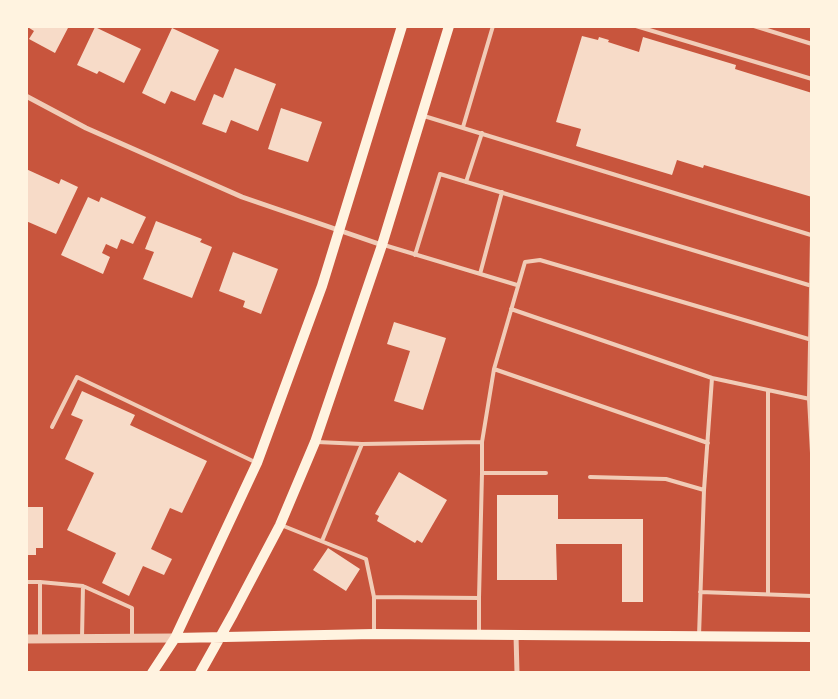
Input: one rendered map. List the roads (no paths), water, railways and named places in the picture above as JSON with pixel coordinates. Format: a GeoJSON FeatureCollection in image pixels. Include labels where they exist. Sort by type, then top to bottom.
{"type":"FeatureCollection","features":[{"type":"Feature","properties":{"kind":"main road"},"geometry":{"type":"LineString","coordinates":[[152,673],[175,638],[257,463],[322,286],[402,26]]}},
{"type":"Feature","properties":{"kind":"main road"},"geometry":{"type":"LineString","coordinates":[[200,673],[280,525],[315,442],[382,245],[449,26]]}},
{"type":"Feature","properties":{"kind":"main road"},"geometry":{"type":"LineString","coordinates":[[175,638],[374,634],[812,637]]}},
{"type":"Feature","properties":{"kind":"street"},"geometry":{"type":"LineString","coordinates":[[26,96],[86,128],[242,197],[382,245]]}},
{"type":"Feature","properties":{"kind":"street"},"geometry":{"type":"LineString","coordinates":[[516,635],[517,673]]}},
{"type":"Feature","properties":{"kind":"street"},"geometry":{"type":"LineString","coordinates":[[26,639],[175,638]]}},
{"type":"Feature","properties":{"kind":"lane"},"geometry":{"type":"LineString","coordinates":[[463,127],[493,26]]}},
{"type":"Feature","properties":{"kind":"lane"},"geometry":{"type":"LineString","coordinates":[[636,26],[812,79]]}},
{"type":"Feature","properties":{"kind":"lane"},"geometry":{"type":"LineString","coordinates":[[754,26],[812,44]]}},
{"type":"Feature","properties":{"kind":"lane"},"geometry":{"type":"LineString","coordinates":[[422,116],[811,235],[810,399],[812,453]]}},
{"type":"Feature","properties":{"kind":"lane"},"geometry":{"type":"LineString","coordinates":[[466,182],[482,133]]}},
{"type":"Feature","properties":{"kind":"lane"},"geometry":{"type":"LineString","coordinates":[[415,255],[440,174],[811,286]]}},
{"type":"Feature","properties":{"kind":"lane"},"geometry":{"type":"LineString","coordinates":[[480,274],[502,192]]}},
{"type":"Feature","properties":{"kind":"lane"},"geometry":{"type":"LineString","coordinates":[[382,245],[517,285]]}},
{"type":"Feature","properties":{"kind":"lane"},"geometry":{"type":"LineString","coordinates":[[479,634],[482,442],[494,369],[525,262],[540,260],[811,340]]}},
{"type":"Feature","properties":{"kind":"lane"},"geometry":{"type":"LineString","coordinates":[[510,309],[712,378],[810,399]]}},
{"type":"Feature","properties":{"kind":"lane"},"geometry":{"type":"LineString","coordinates":[[494,369],[708,442]]}},
{"type":"Feature","properties":{"kind":"lane"},"geometry":{"type":"LineString","coordinates":[[52,427],[77,377],[257,463]]}},
{"type":"Feature","properties":{"kind":"lane"},"geometry":{"type":"LineString","coordinates":[[699,636],[704,490],[712,378]]}},
{"type":"Feature","properties":{"kind":"lane"},"geometry":{"type":"LineString","coordinates":[[768,390],[768,594]]}},
{"type":"Feature","properties":{"kind":"lane"},"geometry":{"type":"LineString","coordinates":[[315,442],[362,444],[482,442]]}},
{"type":"Feature","properties":{"kind":"lane"},"geometry":{"type":"LineString","coordinates":[[322,541],[362,444]]}},
{"type":"Feature","properties":{"kind":"lane"},"geometry":{"type":"LineString","coordinates":[[482,473],[546,473]]}},
{"type":"Feature","properties":{"kind":"lane"},"geometry":{"type":"LineString","coordinates":[[590,477],[666,479],[704,490]]}},
{"type":"Feature","properties":{"kind":"lane"},"geometry":{"type":"LineString","coordinates":[[280,525],[366,559],[374,597],[374,634]]}},
{"type":"Feature","properties":{"kind":"lane"},"geometry":{"type":"LineString","coordinates":[[26,582],[83,586],[132,608],[132,638]]}},
{"type":"Feature","properties":{"kind":"lane"},"geometry":{"type":"LineString","coordinates":[[40,582],[40,639]]}},
{"type":"Feature","properties":{"kind":"lane"},"geometry":{"type":"LineString","coordinates":[[82,638],[83,586]]}},
{"type":"Feature","properties":{"kind":"lane"},"geometry":{"type":"LineString","coordinates":[[700,592],[812,596]]}},
{"type":"Feature","properties":{"kind":"lane"},"geometry":{"type":"LineString","coordinates":[[374,597],[479,598]]}}]}
